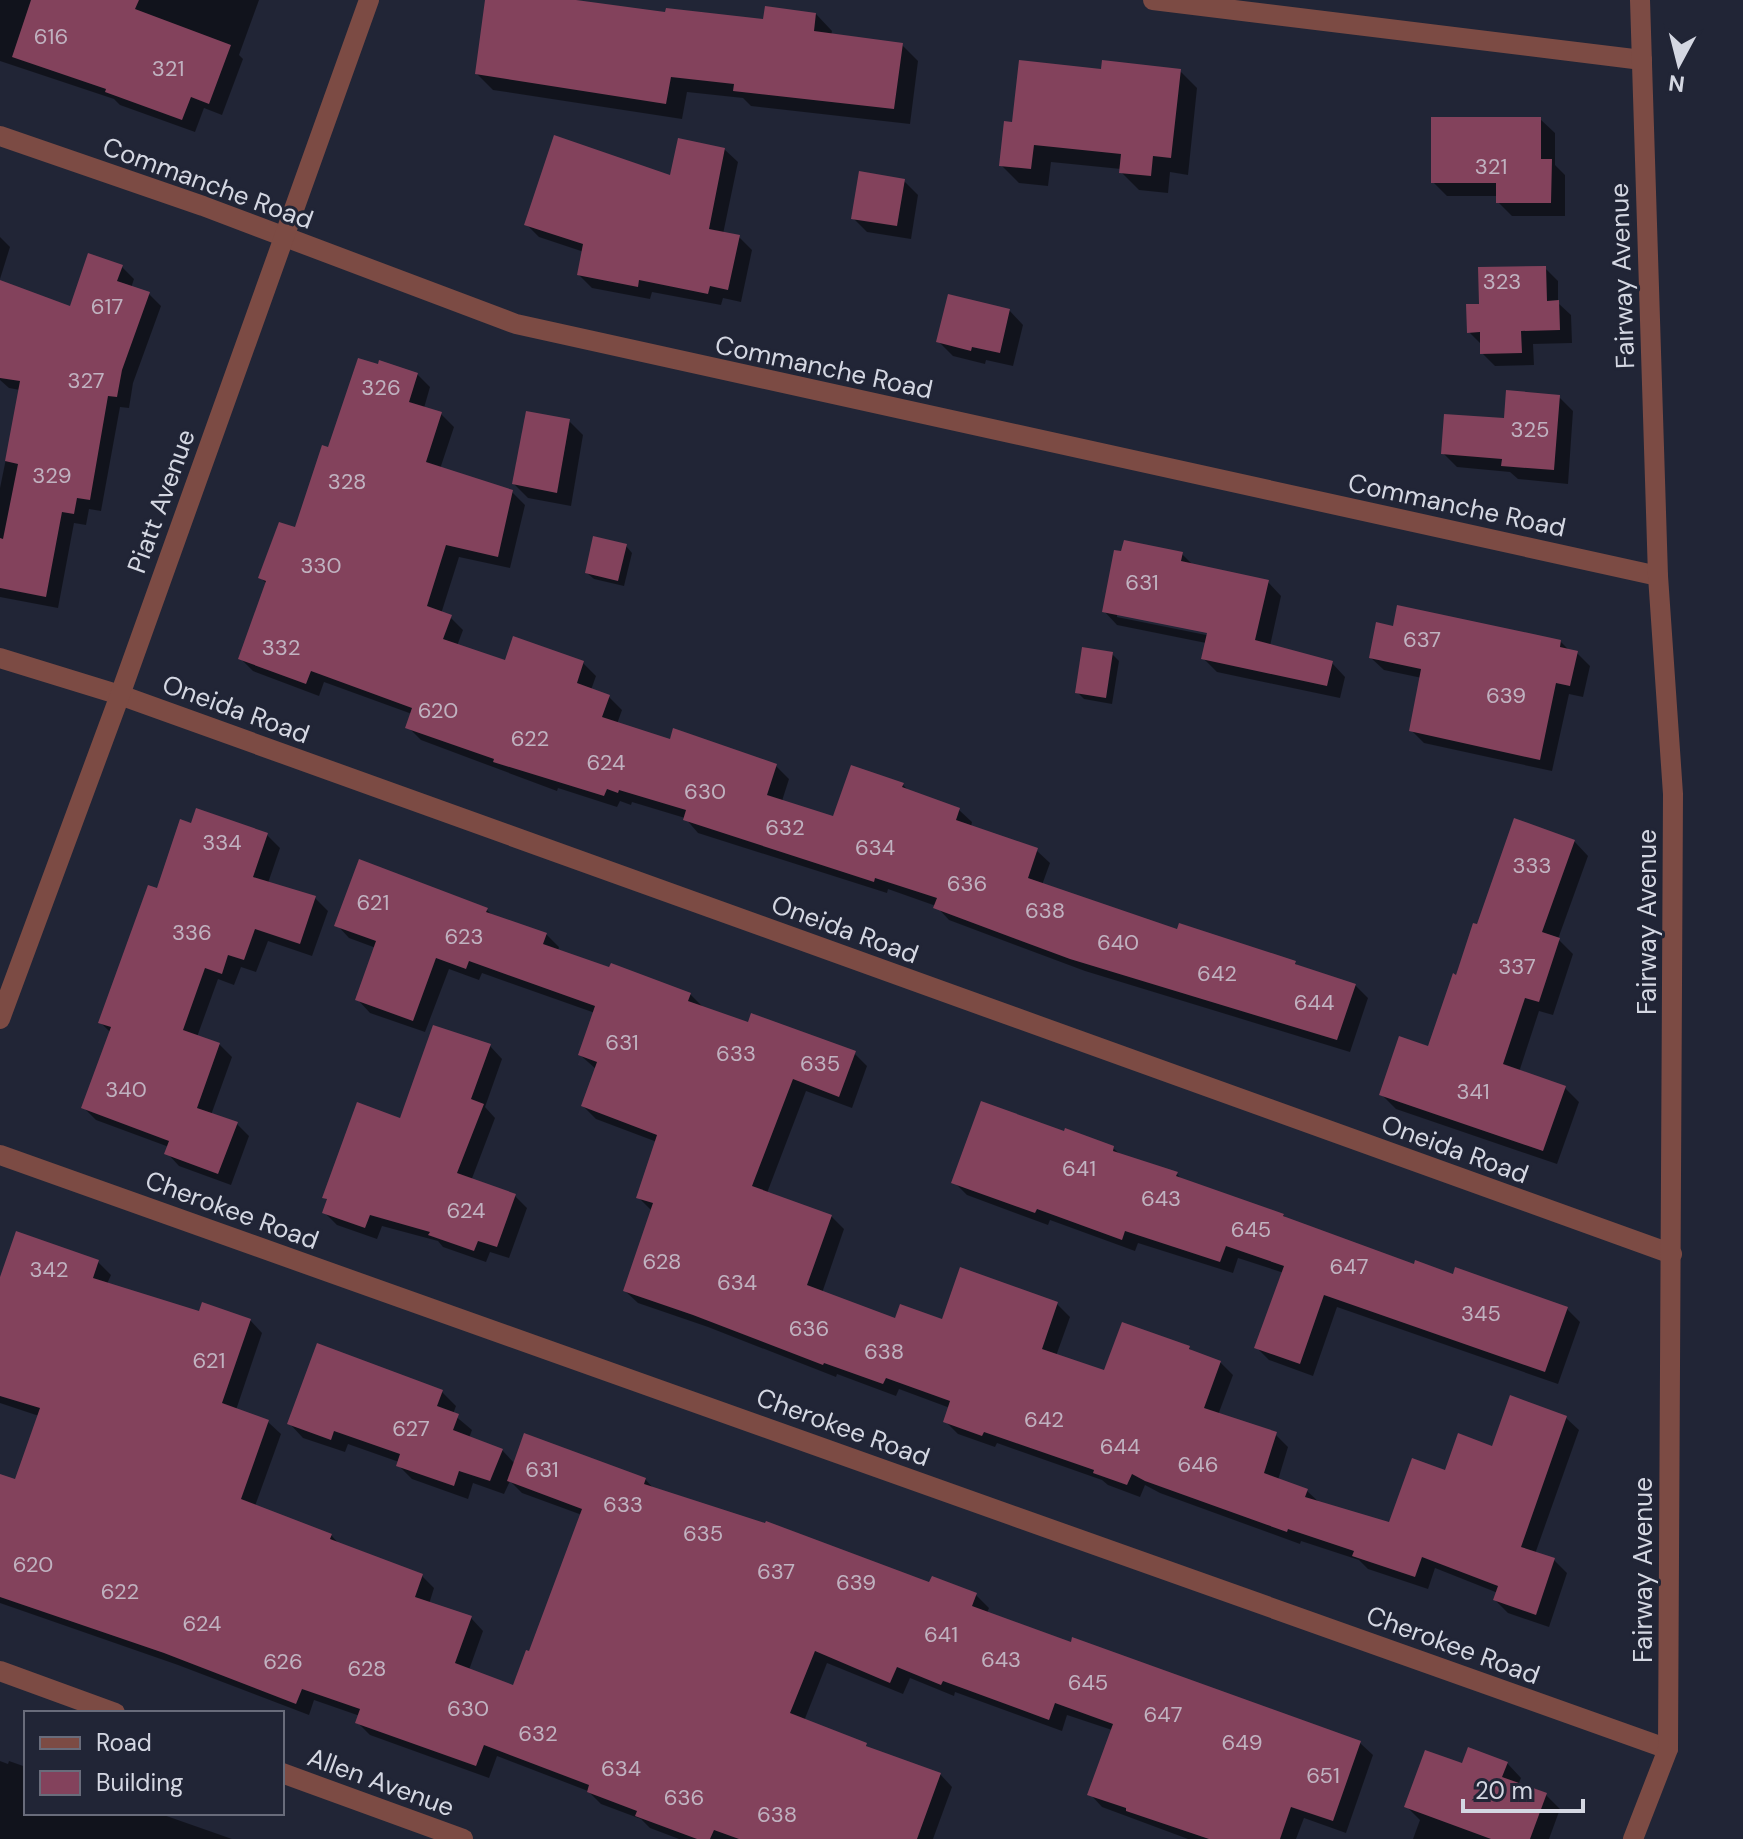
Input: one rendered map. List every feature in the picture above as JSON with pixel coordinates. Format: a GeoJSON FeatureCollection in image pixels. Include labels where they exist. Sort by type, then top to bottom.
{"type":"FeatureCollection","features":[{"type":"Feature","properties":{"kind":"street","name":"Piatt Avenue"},"geometry":{"type":"LineString","coordinates":[[0,1019],[120,695],[369,0]]}},
{"type":"Feature","properties":{"kind":"street"},"geometry":{"type":"LineString","coordinates":[[1153,0],[1642,60]]}},
{"type":"Feature","properties":{"kind":"street","name":"Fairway Avenue"},"geometry":{"type":"LineString","coordinates":[[1633,1839],[1668,1749],[1672,1254],[1673,794],[1658,576],[1640,0]]}},
{"type":"Feature","properties":{"kind":"street","name":"Commanche Road"},"geometry":{"type":"LineString","coordinates":[[0,136],[203,206],[516,324],[1658,576]]}},
{"type":"Feature","properties":{"kind":"street","name":"Oneida Road"},"geometry":{"type":"LineString","coordinates":[[0,658],[120,695],[1672,1254]]}},
{"type":"Feature","properties":{"kind":"street","name":"Cherokee Road"},"geometry":{"type":"LineString","coordinates":[[0,1155],[1668,1749]]}},
{"type":"Feature","properties":{"kind":"street"},"geometry":{"type":"LineString","coordinates":[[0,1671],[110,1711]]}},
{"type":"Feature","properties":{"kind":"street","name":"Allen Avenue"},"geometry":{"type":"LineString","coordinates":[[284,1774],[463,1839]]}},
{"type":"Feature","properties":{"kind":"building"},"geometry":{"type":"Polygon","coordinates":[[[31,0],[139,0],[135,9],[231,45],[209,104],[191,97],[182,120],[105,92],[106,89],[12,57],[31,0]]]}},
{"type":"Feature","properties":{"kind":"building"},"geometry":{"type":"Polygon","coordinates":[[[485,0],[576,0],[665,12],[666,8],[763,19],[765,6],[816,13],[814,31],[903,43],[894,109],[733,91],[734,84],[671,77],[666,104],[475,74],[485,0]]]}},
{"type":"Feature","properties":{"kind":"building"},"geometry":{"type":"Polygon","coordinates":[[[1019,60],[1101,69],[1102,60],[1181,69],[1171,158],[1153,156],[1151,176],[1119,173],[1121,154],[1034,145],[1031,169],[999,166],[1004,121],[1012,122],[1019,60]]]}},
{"type":"Feature","properties":{"kind":"building"},"geometry":{"type":"Polygon","coordinates":[[[1431,117],[1541,117],[1541,159],[1552,159],[1551,203],[1496,203],[1496,183],[1431,183],[1431,117]]]}},
{"type":"Feature","properties":{"kind":"building"},"geometry":{"type":"Polygon","coordinates":[[[554,135],[670,175],[678,138],[725,148],[709,229],[740,235],[728,290],[710,286],[708,294],[639,280],[638,287],[577,275],[583,244],[524,225],[554,135]]]}},
{"type":"Feature","properties":{"kind":"building"},"geometry":{"type":"Polygon","coordinates":[[[859,171],[905,179],[897,226],[851,219],[859,171]]]}},
{"type":"Feature","properties":{"kind":"building"},"geometry":{"type":"Polygon","coordinates":[[[88,253],[123,265],[117,281],[150,292],[122,370],[117,397],[108,396],[90,500],[77,498],[74,514],[62,512],[46,597],[0,588],[0,538],[3,539],[18,464],[5,461],[20,381],[0,378],[0,280],[70,306],[88,253]]]}},
{"type":"Feature","properties":{"kind":"building"},"geometry":{"type":"Polygon","coordinates":[[[1546,266],[1547,301],[1559,300],[1560,330],[1521,331],[1522,353],[1480,354],[1480,332],[1467,333],[1466,304],[1479,304],[1478,267],[1546,266]]]}},
{"type":"Feature","properties":{"kind":"building"},"geometry":{"type":"Polygon","coordinates":[[[948,294],[1010,309],[1000,353],[972,347],[971,351],[936,342],[948,294]]]}},
{"type":"Feature","properties":{"kind":"building"},"geometry":{"type":"Polygon","coordinates":[[[358,358],[378,364],[379,360],[418,373],[409,402],[442,412],[426,462],[513,490],[498,557],[446,545],[427,606],[452,615],[443,639],[505,660],[513,636],[584,661],[577,683],[610,695],[602,717],[670,739],[673,728],[777,764],[767,795],[833,816],[851,765],[904,783],[902,787],[960,808],[956,820],[1038,848],[1028,878],[1177,929],[1179,923],[1356,984],[1337,1040],[1070,959],[933,908],[937,898],[875,878],[874,882],[683,820],[686,810],[619,790],[618,793],[607,789],[604,796],[493,762],[494,759],[405,728],[412,708],[311,671],[306,684],[238,659],[266,581],[258,578],[279,522],[295,527],[322,445],[328,447],[358,358]]]}},
{"type":"Feature","properties":{"kind":"building"},"geometry":{"type":"Polygon","coordinates":[[[1506,390],[1560,395],[1554,470],[1501,466],[1502,459],[1441,454],[1444,414],[1504,418],[1506,390]]]}},
{"type":"Feature","properties":{"kind":"building"},"geometry":{"type":"Polygon","coordinates":[[[526,411],[570,419],[557,493],[512,484],[526,411]]]}},
{"type":"Feature","properties":{"kind":"building"},"geometry":{"type":"Polygon","coordinates":[[[593,536],[627,544],[618,581],[585,573],[593,536]]]}},
{"type":"Feature","properties":{"kind":"building"},"geometry":{"type":"Polygon","coordinates":[[[1124,540],[1183,552],[1181,561],[1269,580],[1255,640],[1333,661],[1327,686],[1201,659],[1207,633],[1102,612],[1114,550],[1121,551],[1124,540]]]}},
{"type":"Feature","properties":{"kind":"building"},"geometry":{"type":"Polygon","coordinates":[[[1397,605],[1561,640],[1560,647],[1578,651],[1570,686],[1556,683],[1540,760],[1409,731],[1421,669],[1369,658],[1376,622],[1393,626],[1397,605]]]}},
{"type":"Feature","properties":{"kind":"building"},"geometry":{"type":"Polygon","coordinates":[[[1082,647],[1113,652],[1106,698],[1075,693],[1082,647]]]}},
{"type":"Feature","properties":{"kind":"building"},"geometry":{"type":"Polygon","coordinates":[[[196,808],[268,833],[253,877],[316,896],[300,944],[255,929],[244,960],[228,955],[222,974],[205,968],[183,1030],[220,1043],[197,1108],[238,1122],[218,1174],[164,1154],[169,1141],[81,1108],[111,1027],[98,1023],[148,885],[157,888],[180,819],[191,823],[196,808]]]}},
{"type":"Feature","properties":{"kind":"building"},"geometry":{"type":"Polygon","coordinates":[[[1514,818],[1575,840],[1542,932],[1560,938],[1539,1002],[1525,998],[1503,1064],[1566,1086],[1543,1151],[1379,1095],[1399,1036],[1428,1046],[1473,923],[1477,924],[1514,818]]]}},
{"type":"Feature","properties":{"kind":"building"},"geometry":{"type":"Polygon","coordinates":[[[359,859],[488,908],[486,912],[547,933],[543,944],[609,967],[611,963],[691,993],[688,1001],[748,1022],[751,1013],[856,1051],[839,1097],[793,1079],[752,1186],[832,1215],[807,1285],[895,1318],[900,1304],[942,1319],[960,1267],[1058,1302],[1042,1349],[1104,1370],[1122,1322],[1190,1346],[1189,1349],[1221,1361],[1204,1408],[1277,1432],[1264,1473],[1308,1489],[1305,1497],[1389,1522],[1412,1458],[1445,1470],[1458,1433],[1492,1446],[1510,1395],[1567,1416],[1521,1547],[1555,1558],[1536,1615],[1493,1600],[1498,1586],[1422,1557],[1415,1577],[1352,1556],[1354,1551],[1288,1529],[1287,1532],[1132,1474],[1127,1485],[1093,1473],[1094,1470],[984,1432],[982,1436],[943,1422],[950,1401],[886,1378],[883,1384],[823,1365],[623,1291],[653,1203],[636,1198],[657,1135],[581,1106],[597,1062],[578,1055],[595,1006],[469,961],[466,969],[436,958],[413,1021],[355,1000],[376,941],[334,926],[359,859]]]}},
{"type":"Feature","properties":{"kind":"building"},"geometry":{"type":"Polygon","coordinates":[[[433,1025],[491,1044],[471,1099],[484,1104],[457,1173],[516,1194],[497,1247],[478,1241],[474,1251],[428,1235],[430,1232],[370,1215],[365,1228],[322,1213],[327,1199],[322,1198],[357,1102],[400,1118],[433,1025]]]}},
{"type":"Feature","properties":{"kind":"building"},"geometry":{"type":"Polygon","coordinates":[[[981,1101],[1114,1146],[1113,1151],[1178,1172],[1176,1176],[1414,1264],[1415,1260],[1453,1274],[1455,1267],[1568,1307],[1545,1372],[1324,1295],[1300,1364],[1254,1348],[1284,1266],[1226,1246],[1220,1262],[1125,1231],[1122,1240],[1037,1209],[1035,1213],[951,1183],[981,1101]]]}},
{"type":"Feature","properties":{"kind":"building"},"geometry":{"type":"Polygon","coordinates":[[[16,1231],[99,1260],[93,1278],[199,1311],[202,1302],[251,1319],[222,1403],[269,1420],[241,1499],[332,1534],[330,1539],[423,1574],[415,1597],[472,1616],[455,1663],[513,1685],[526,1650],[529,1651],[582,1509],[507,1481],[524,1433],[646,1478],[644,1484],[766,1521],[929,1582],[932,1576],[977,1593],[972,1606],[1071,1642],[1072,1637],[1361,1741],[1333,1821],[1291,1807],[1280,1839],[1209,1839],[1087,1795],[1113,1724],[1055,1703],[1049,1720],[943,1681],[941,1685],[897,1667],[890,1683],[815,1651],[790,1713],[867,1743],[866,1746],[941,1773],[917,1839],[739,1839],[714,1830],[710,1839],[697,1839],[635,1816],[637,1811],[587,1792],[589,1785],[484,1745],[476,1766],[355,1723],[360,1709],[302,1689],[296,1704],[164,1653],[0,1597],[0,1474],[15,1479],[40,1408],[0,1396],[0,1277],[16,1231]]]}},
{"type":"Feature","properties":{"kind":"building"},"geometry":{"type":"Polygon","coordinates":[[[317,1343],[443,1390],[437,1406],[459,1414],[453,1430],[503,1449],[490,1481],[459,1471],[454,1486],[396,1466],[400,1454],[334,1431],[331,1440],[287,1424],[317,1343]]]}},
{"type":"Feature","properties":{"kind":"building"},"geometry":{"type":"Polygon","coordinates":[[[1468,1747],[1508,1762],[1502,1777],[1547,1793],[1530,1839],[1491,1839],[1404,1807],[1425,1750],[1462,1763],[1468,1747]]]}}]}
